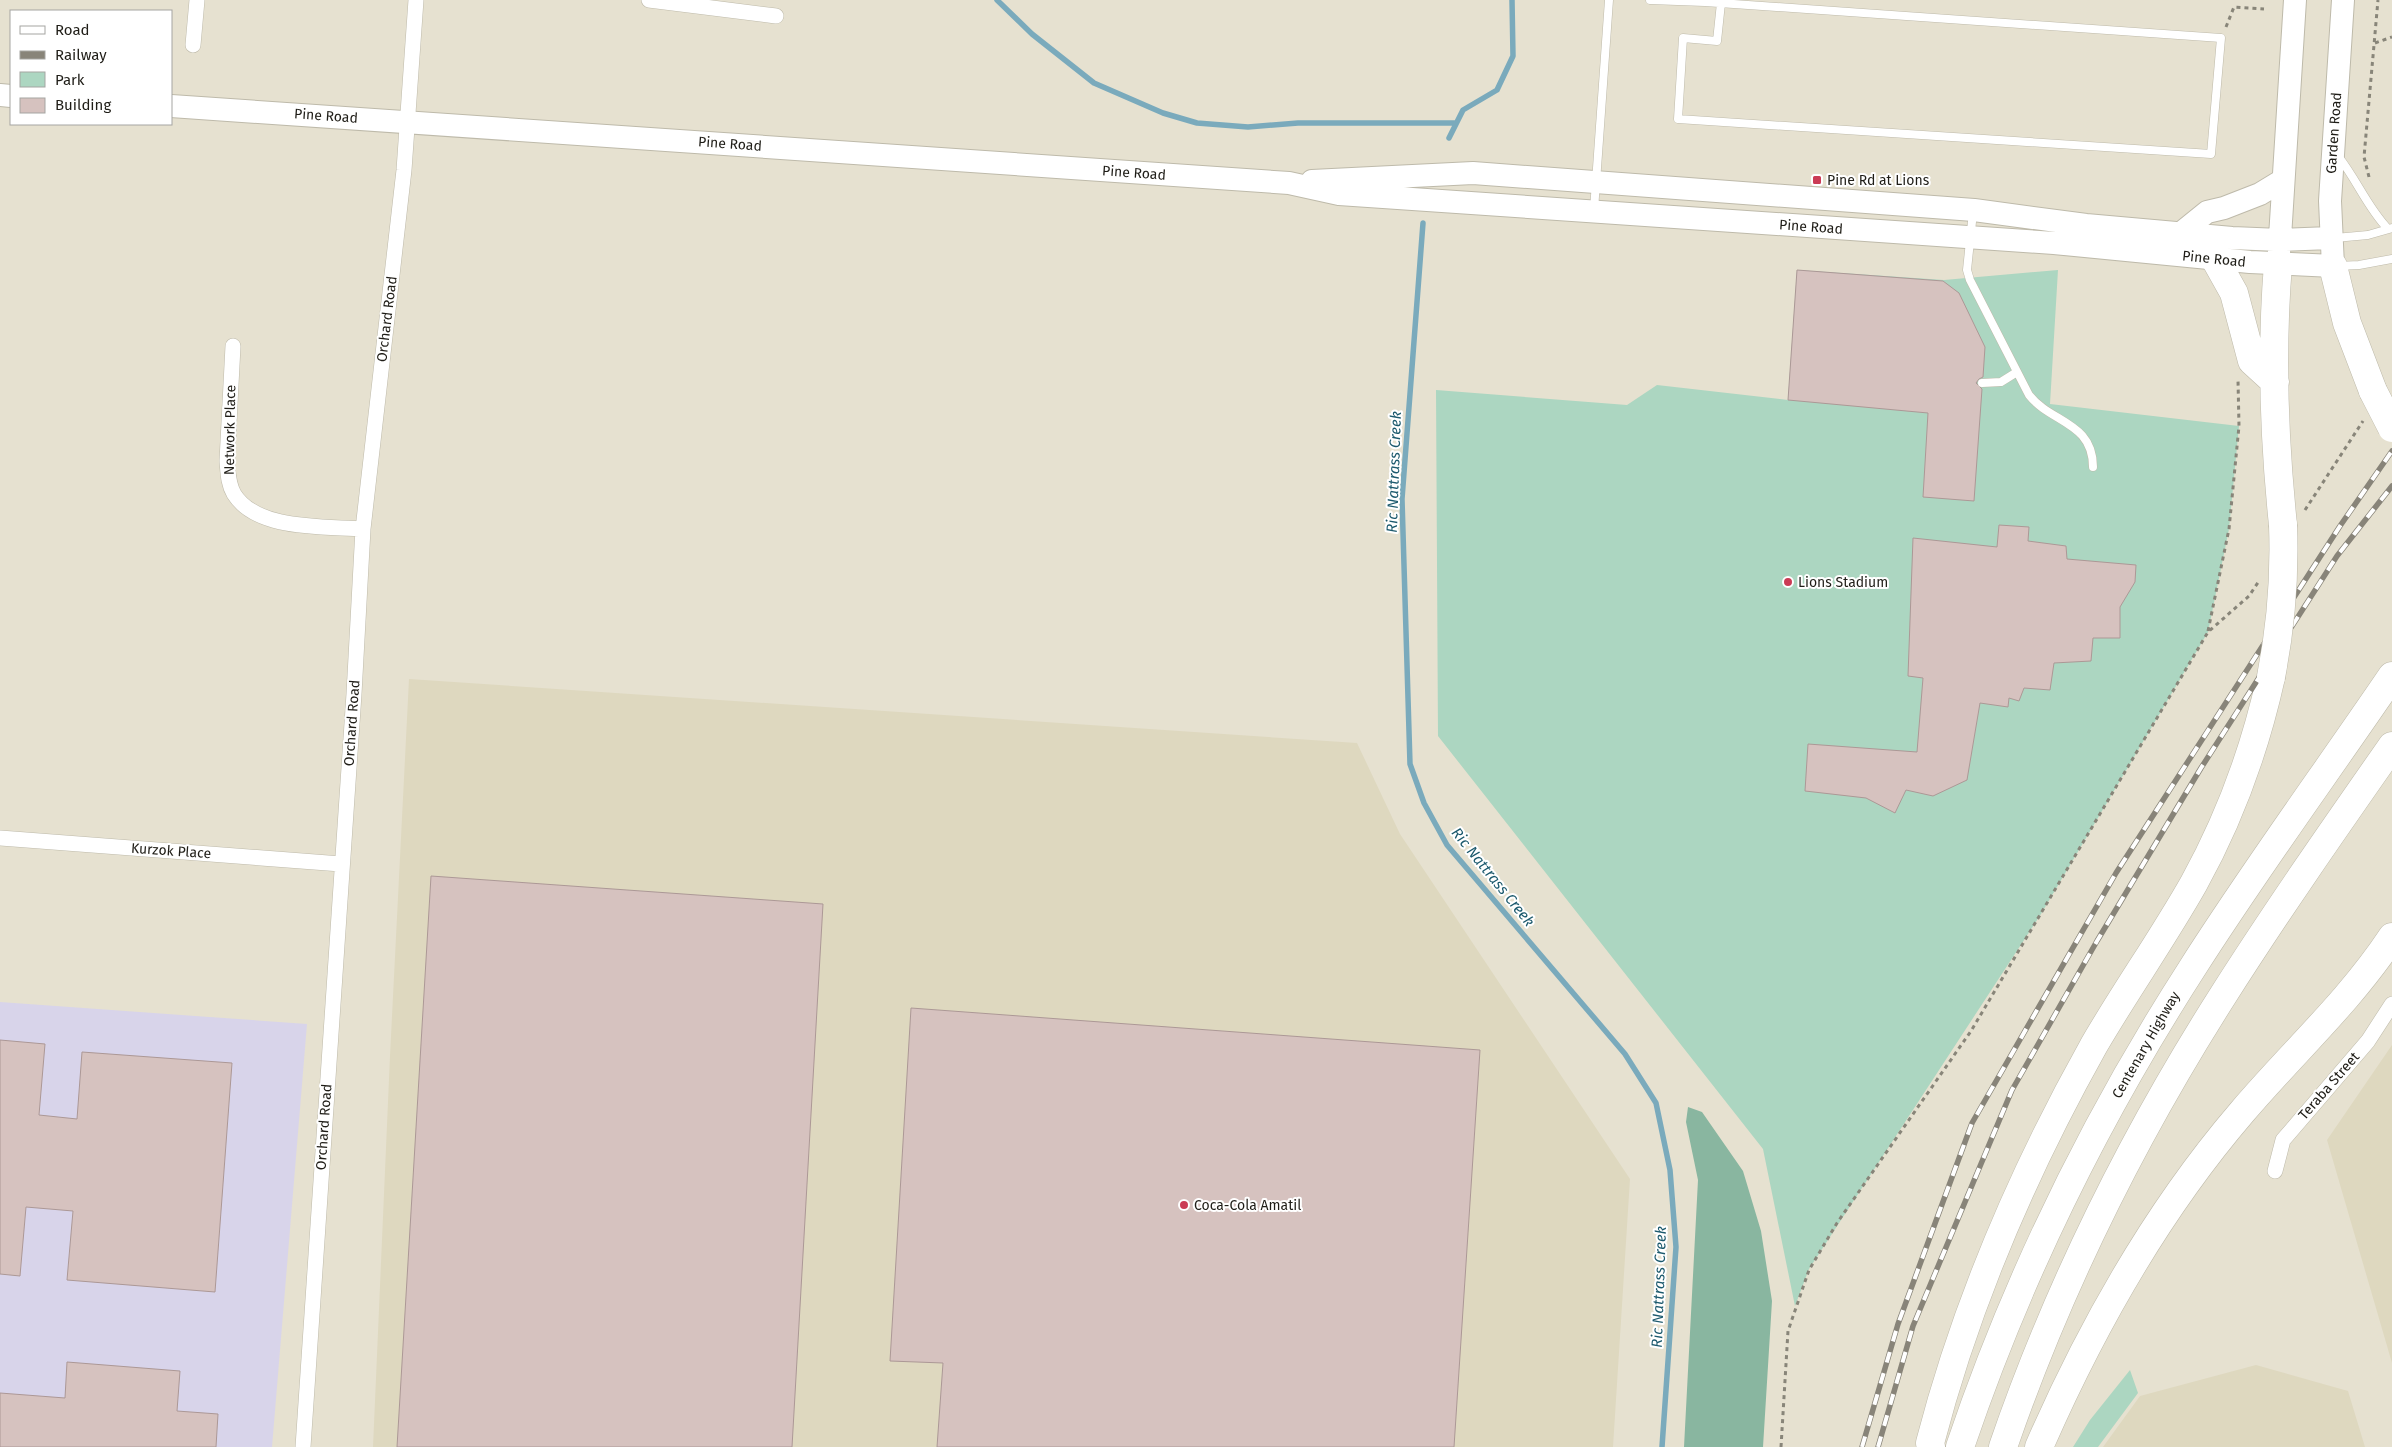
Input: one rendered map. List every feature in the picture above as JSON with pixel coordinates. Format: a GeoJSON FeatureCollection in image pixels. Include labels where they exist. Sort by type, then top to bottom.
{"type":"FeatureCollection","features":[{"type":"Feature","properties":{"kind":"highway"},"geometry":{"type":"LineString","coordinates":[[1931,1447],[1930,1443],[1942,1398],[2005,1224],[2061,1104],[2124,995],[2194,882],[2219,834],[2251,754],[2271,677],[2283,601],[2284,566],[2292,520],[2279,487],[2275,382],[2276,297],[2279,252]]}},
{"type":"Feature","properties":{"kind":"highway"},"geometry":{"type":"LineString","coordinates":[[2215,259],[2234,293],[2252,361],[2275,382]]}},
{"type":"Feature","properties":{"kind":"highway"},"geometry":{"type":"LineString","coordinates":[[2333,266],[2348,323],[2373,391],[2392,428]]}},
{"type":"Feature","properties":{"kind":"highway","name":"Centenary Highway"},"geometry":{"type":"LineString","coordinates":[[1960,1447],[1990,1365],[2042,1242],[2107,1112],[2193,966],[2392,676]]}},
{"type":"Feature","properties":{"kind":"highway"},"geometry":{"type":"LineString","coordinates":[[2003,1447],[2074,1270],[2147,1125],[2221,998],[2308,866],[2392,746]]}},
{"type":"Feature","properties":{"kind":"highway"},"geometry":{"type":"LineString","coordinates":[[2039,1447],[2062,1393],[2091,1337],[2147,1242],[2186,1185],[2242,1112],[2343,1002],[2371,968],[2392,937]]}},
{"type":"Feature","properties":{"kind":"street"},"geometry":{"type":"LineString","coordinates":[[193,46],[197,0]]}},
{"type":"Feature","properties":{"kind":"street","name":"Orchard Road"},"geometry":{"type":"LineString","coordinates":[[302,1447],[354,694],[363,529],[409,122],[416,0]]}},
{"type":"Feature","properties":{"kind":"street"},"geometry":{"type":"LineString","coordinates":[[649,0],[776,16]]}},
{"type":"Feature","properties":{"kind":"street"},"geometry":{"type":"LineString","coordinates":[[2279,252],[2295,0]]}},
{"type":"Feature","properties":{"kind":"street","name":"Garden Road"},"geometry":{"type":"LineString","coordinates":[[2333,266],[2330,238],[2332,149],[2343,0]]}},
{"type":"Feature","properties":{"kind":"street","name":"Pine Road"},"geometry":{"type":"LineString","coordinates":[[172,106],[1289,183],[1339,194],[2142,250],[2215,259],[2279,252],[2330,238]]}},
{"type":"Feature","properties":{"kind":"street","name":"Pine Road"},"geometry":{"type":"LineString","coordinates":[[1289,183],[1348,178],[1473,174],[1974,210],[2086,225],[2180,233],[2279,252],[2333,266]]}},
{"type":"Feature","properties":{"kind":"street"},"geometry":{"type":"LineString","coordinates":[[2180,233],[2207,212],[2260,194],[2283,180]]}},
{"type":"Feature","properties":{"kind":"street","name":"Network Place"},"geometry":{"type":"LineString","coordinates":[[233,346],[228,480],[234,494],[245,508],[263,518],[288,524],[363,529]]}},
{"type":"Feature","properties":{"kind":"street","name":"Kurzok Place"},"geometry":{"type":"LineString","coordinates":[[0,838],[341,864]]}},
{"type":"Feature","properties":{"kind":"street","name":"Teraba Street"},"geometry":{"type":"LineString","coordinates":[[2275,1171],[2283,1140],[2368,1041],[2392,1004]]}},
{"type":"Feature","properties":{"kind":"lane"},"geometry":{"type":"LineString","coordinates":[[1594,212],[1609,0]]}},
{"type":"Feature","properties":{"kind":"lane"},"geometry":{"type":"LineString","coordinates":[[1650,0],[1720,3],[2222,38],[2212,154],[1678,119],[1684,38],[1717,41],[1720,3]]}},
{"type":"Feature","properties":{"kind":"lane"},"geometry":{"type":"LineString","coordinates":[[2332,149],[2354,176],[2360,192],[2375,215],[2390,228]]}},
{"type":"Feature","properties":{"kind":"lane"},"geometry":{"type":"LineString","coordinates":[[1974,210],[1967,270],[1970,280],[2017,372],[2038,406],[2072,424],[2080,433],[2093,455],[2093,467]]}},
{"type":"Feature","properties":{"kind":"lane"},"geometry":{"type":"LineString","coordinates":[[2330,238],[2368,234],[2390,228]]}},
{"type":"Feature","properties":{"kind":"lane"},"geometry":{"type":"LineString","coordinates":[[2333,266],[2359,265],[2392,259]]}},
{"type":"Feature","properties":{"kind":"lane"},"geometry":{"type":"LineString","coordinates":[[1982,383],[2001,382],[2017,372]]}},
{"type":"Feature","properties":{"kind":"path"},"geometry":{"type":"LineString","coordinates":[[2222,38],[2234,7],[2264,9]]}},
{"type":"Feature","properties":{"kind":"path"},"geometry":{"type":"LineString","coordinates":[[2374,43],[2392,37]]}},
{"type":"Feature","properties":{"kind":"path"},"geometry":{"type":"LineString","coordinates":[[2292,520],[2366,417]]}},
{"type":"Feature","properties":{"kind":"path"},"geometry":{"type":"LineString","coordinates":[[1781,1447],[1788,1331],[1809,1270],[1837,1223],[1971,1031],[2208,632],[2249,596],[2259,580]]}},
{"type":"Feature","properties":{"kind":"shaded area"},"geometry":{"type":"Polygon","coordinates":[[[409,679],[1357,743],[1400,834],[1630,1179],[1613,1447],[373,1447],[409,679]]]}},
{"type":"Feature","properties":{"kind":"shaded area"},"geometry":{"type":"Polygon","coordinates":[[[0,1002],[307,1024],[272,1447],[0,1447],[0,1002]]]}},
{"type":"Feature","properties":{"kind":"shaded area"},"geometry":{"type":"Polygon","coordinates":[[[2392,1045],[2392,1363],[2327,1140],[2392,1045]]]}},
{"type":"Feature","properties":{"kind":"shaded area"},"geometry":{"type":"Polygon","coordinates":[[[2256,1365],[2348,1391],[2365,1447],[2103,1447],[2140,1396],[2256,1365]]]}},
{"type":"Feature","properties":{"kind":"green space"},"geometry":{"type":"Polygon","coordinates":[[[1797,270],[1944,280],[2058,270],[2050,404],[2239,426],[2229,529],[2208,632],[2041,914],[1809,1269],[1795,1306],[1763,1149],[1438,736],[1436,390],[1627,405],[1657,385],[1788,400],[1797,270]]]}},
{"type":"Feature","properties":{"kind":"green space"},"geometry":{"type":"Polygon","coordinates":[[[1688,1107],[1702,1112],[1743,1171],[1761,1231],[1772,1301],[1763,1447],[1684,1447],[1698,1180],[1686,1122],[1688,1107]]]}},
{"type":"Feature","properties":{"kind":"green space"},"geometry":{"type":"Polygon","coordinates":[[[2130,1370],[2138,1393],[2098,1447],[2073,1447],[2090,1420],[2130,1370]]]}},
{"type":"Feature","properties":{"kind":"building"},"geometry":{"type":"Polygon","coordinates":[[[1797,270],[1943,281],[1959,293],[1985,347],[1983,377],[1976,383],[1982,389],[1974,501],[1923,497],[1928,413],[1788,400],[1797,270]]]}},
{"type":"Feature","properties":{"kind":"building"},"geometry":{"type":"Polygon","coordinates":[[[1999,525],[2029,527],[2028,541],[2066,546],[2067,559],[2136,565],[2135,582],[2120,607],[2120,638],[2093,638],[2091,661],[2054,663],[2050,690],[2024,688],[2019,701],[2009,698],[2008,707],[1980,703],[1967,780],[1933,796],[1906,790],[1895,813],[1866,798],[1805,791],[1808,744],[1917,752],[1923,678],[1908,676],[1913,538],[1997,547],[1999,525]]]}},
{"type":"Feature","properties":{"kind":"building"},"geometry":{"type":"Polygon","coordinates":[[[431,876],[823,904],[792,1447],[397,1447],[431,876]]]}},
{"type":"Feature","properties":{"kind":"building","name":"Coca-Cola Amatil"},"geometry":{"type":"Polygon","coordinates":[[[911,1008],[1480,1050],[1454,1447],[937,1447],[943,1363],[890,1361],[911,1008]]]}},
{"type":"Feature","properties":{"kind":"building"},"geometry":{"type":"Polygon","coordinates":[[[0,1040],[45,1044],[39,1115],[77,1119],[82,1052],[232,1063],[215,1292],[67,1280],[73,1211],[26,1207],[20,1276],[0,1274],[0,1040]]]}},
{"type":"Feature","properties":{"kind":"building"},"geometry":{"type":"Polygon","coordinates":[[[67,1362],[180,1371],[177,1411],[218,1414],[216,1447],[0,1447],[0,1393],[65,1398],[67,1362]]]}},
{"type":"Feature","properties":{"kind":"waterway"},"geometry":{"type":"LineString","coordinates":[[997,0],[1032,34],[1094,83],[1163,113],[1197,123],[1248,127],[1298,123],[1456,123]]}},
{"type":"Feature","properties":{"kind":"waterway","name":"Ric Nattrass Creek"},"geometry":{"type":"LineString","coordinates":[[1449,138],[1463,110],[1497,90],[1513,56],[1512,0]]}},
{"type":"Feature","properties":{"kind":"waterway","name":"Ric Nattrass Creek"},"geometry":{"type":"LineString","coordinates":[[1423,223],[1402,499],[1410,764],[1424,803],[1447,845],[1625,1054],[1656,1103],[1670,1170],[1676,1247],[1662,1447]]}},
{"type":"Feature","properties":{"kind":"railway"},"geometry":{"type":"LineString","coordinates":[[1862,1447],[1898,1324],[1972,1123],[2116,873],[2340,526],[2392,451]]}},
{"type":"Feature","properties":{"kind":"railway"},"geometry":{"type":"LineString","coordinates":[[1878,1447],[1913,1326],[2012,1090],[2097,941],[2201,768],[2337,556],[2392,486]]}},
{"type":"Feature","properties":{"kind":"place","name":"Pine Rd at Lions"},"geometry":{"type":"Point","coordinates":[1817,180]}},
{"type":"Feature","properties":{"kind":"place","name":"Lions Stadium"},"geometry":{"type":"Point","coordinates":[1788,582]}},
{"type":"Feature","properties":{"kind":"place","name":"Coca-Cola Amatil"},"geometry":{"type":"Point","coordinates":[1184,1205]}}]}
